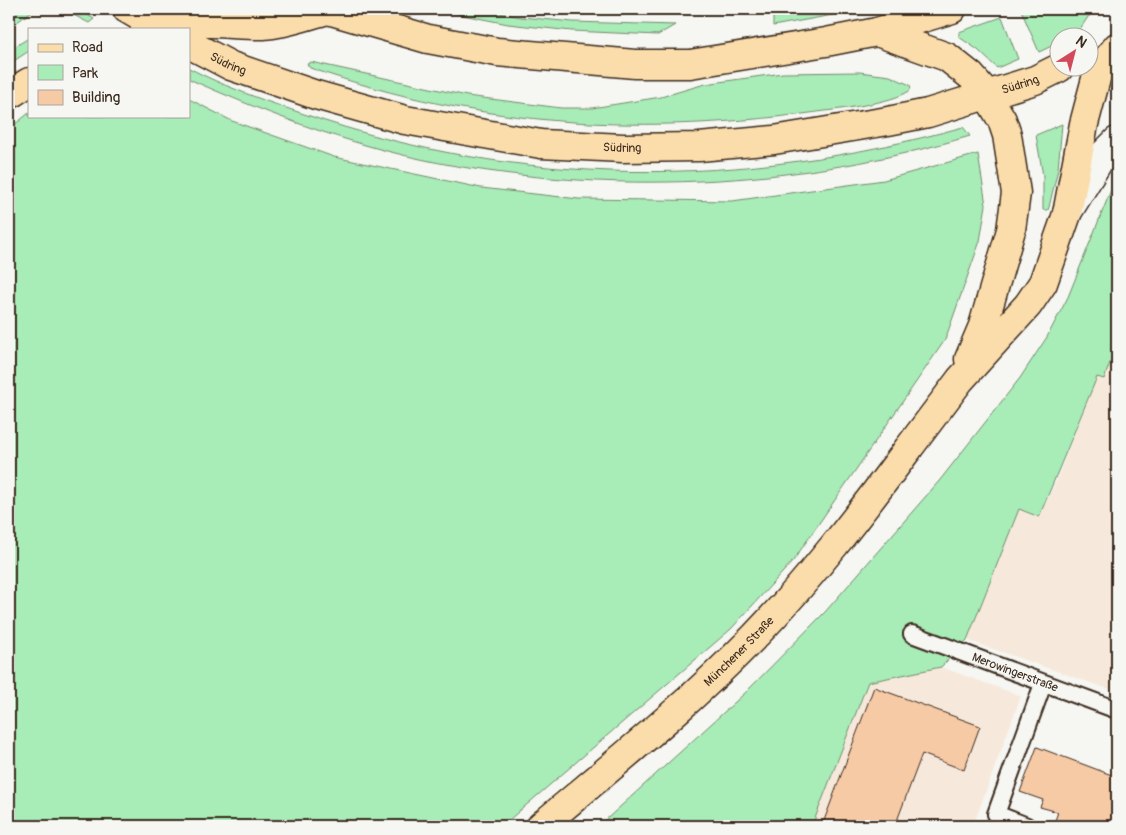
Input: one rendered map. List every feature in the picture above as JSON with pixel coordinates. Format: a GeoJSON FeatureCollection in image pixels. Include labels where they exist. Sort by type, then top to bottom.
{"type":"FeatureCollection","features":[{"type":"Feature","properties":{"kind":"main road"},"geometry":{"type":"LineString","coordinates":[[127,9],[154,28],[209,22],[266,25],[327,9],[428,39],[497,52],[635,64],[690,64],[877,32],[952,9]]}},
{"type":"Feature","properties":{"kind":"main road"},"geometry":{"type":"LineString","coordinates":[[877,32],[947,57],[971,76],[986,93],[1002,120],[1007,135],[1016,193],[1011,230],[1004,260],[983,326],[960,380]]}},
{"type":"Feature","properties":{"kind":"main road"},"geometry":{"type":"LineString","coordinates":[[1098,48],[1117,38]]}},
{"type":"Feature","properties":{"kind":"main road","name":"Südring"},"geometry":{"type":"LineString","coordinates":[[190,45],[230,66],[316,95],[405,120],[541,144],[623,148],[698,147],[774,140],[888,122],[928,113],[986,93],[1035,80],[1048,74]]}},
{"type":"Feature","properties":{"kind":"main road"},"geometry":{"type":"LineString","coordinates":[[960,380],[1028,305],[1043,283],[1067,214],[1084,124],[1098,71],[1117,47]]}},
{"type":"Feature","properties":{"kind":"main road"},"geometry":{"type":"LineString","coordinates":[[9,95],[28,83]]}},
{"type":"Feature","properties":{"kind":"main road","name":"Münchener Straße"},"geometry":{"type":"LineString","coordinates":[[541,826],[690,700],[755,636],[822,560],[960,380]]}},
{"type":"Feature","properties":{"kind":"street"},"geometry":{"type":"LineString","coordinates":[[1067,214],[1102,156],[1117,141]]}},
{"type":"Feature","properties":{"kind":"lane","name":"Merowingerstraße"},"geometry":{"type":"LineString","coordinates":[[912,634],[1117,710]]}},
{"type":"Feature","properties":{"kind":"lane"},"geometry":{"type":"LineString","coordinates":[[1027,826],[996,814],[1043,684]]}},
{"type":"Feature","properties":{"kind":"shaded area"},"geometry":{"type":"Polygon","coordinates":[[[1117,340],[1117,692],[967,640],[1019,508],[1039,517],[1056,481],[1097,376],[1103,379],[1117,340]]]}},
{"type":"Feature","properties":{"kind":"shaded area"},"geometry":{"type":"Polygon","coordinates":[[[841,631],[1021,696],[973,826],[768,826],[841,631]]]}},
{"type":"Feature","properties":{"kind":"green space"},"geometry":{"type":"Polygon","coordinates":[[[9,9],[35,9],[9,28],[9,9]]]}},
{"type":"Feature","properties":{"kind":"green space"},"geometry":{"type":"Polygon","coordinates":[[[62,9],[78,9],[94,19],[89,23],[62,9]]]}},
{"type":"Feature","properties":{"kind":"green space"},"geometry":{"type":"Polygon","coordinates":[[[432,9],[478,9],[521,17],[573,22],[675,25],[658,35],[572,31],[508,24],[432,9]]]}},
{"type":"Feature","properties":{"kind":"green space"},"geometry":{"type":"Polygon","coordinates":[[[820,9],[865,9],[773,26],[773,17],[820,9]]]}},
{"type":"Feature","properties":{"kind":"green space"},"geometry":{"type":"Polygon","coordinates":[[[1097,9],[1088,17],[1081,28],[1048,28],[1048,48],[1039,52],[1021,10],[1097,9]]]}},
{"type":"Feature","properties":{"kind":"green space"},"geometry":{"type":"Polygon","coordinates":[[[1002,17],[1018,59],[997,68],[978,50],[959,37],[959,32],[1002,17]]]}},
{"type":"Feature","properties":{"kind":"green space"},"geometry":{"type":"Polygon","coordinates":[[[28,39],[28,52],[9,64],[9,50],[28,39]]]}},
{"type":"Feature","properties":{"kind":"green space"},"geometry":{"type":"Polygon","coordinates":[[[311,62],[467,96],[561,108],[592,108],[661,97],[705,84],[783,73],[859,72],[890,76],[910,85],[911,89],[884,101],[833,110],[758,119],[628,124],[502,115],[438,104],[375,88],[310,68],[307,64],[311,62]]]}},
{"type":"Feature","properties":{"kind":"green space"},"geometry":{"type":"Polygon","coordinates":[[[190,68],[260,99],[386,139],[467,156],[550,167],[632,172],[715,169],[797,161],[880,147],[963,127],[970,136],[908,153],[780,175],[650,182],[585,180],[520,175],[421,159],[320,131],[190,79],[190,68]]]}},
{"type":"Feature","properties":{"kind":"green space"},"geometry":{"type":"Polygon","coordinates":[[[190,100],[232,121],[334,157],[481,188],[579,199],[732,201],[884,180],[978,154],[986,205],[980,241],[945,340],[793,561],[731,629],[502,826],[9,826],[9,129],[28,114],[28,118],[190,118],[190,100]]]}},
{"type":"Feature","properties":{"kind":"green space"},"geometry":{"type":"Polygon","coordinates":[[[1062,124],[1058,169],[1048,210],[1043,210],[1043,176],[1036,135],[1062,124]]]}},
{"type":"Feature","properties":{"kind":"green space"},"geometry":{"type":"Polygon","coordinates":[[[1117,175],[1117,344],[1104,379],[1097,377],[1039,517],[1019,509],[967,640],[941,667],[868,682],[812,826],[599,826],[745,693],[825,612],[940,480],[1020,378],[1047,337],[1068,297],[1117,175]]]}},
{"type":"Feature","properties":{"kind":"building"},"geometry":{"type":"Polygon","coordinates":[[[874,687],[980,726],[964,770],[922,754],[895,826],[822,826],[874,687]]]}},
{"type":"Feature","properties":{"kind":"building"},"geometry":{"type":"Polygon","coordinates":[[[1037,747],[1117,777],[1117,826],[1053,826],[1058,812],[1040,807],[1043,800],[1020,792],[1037,747]]]}}]}
